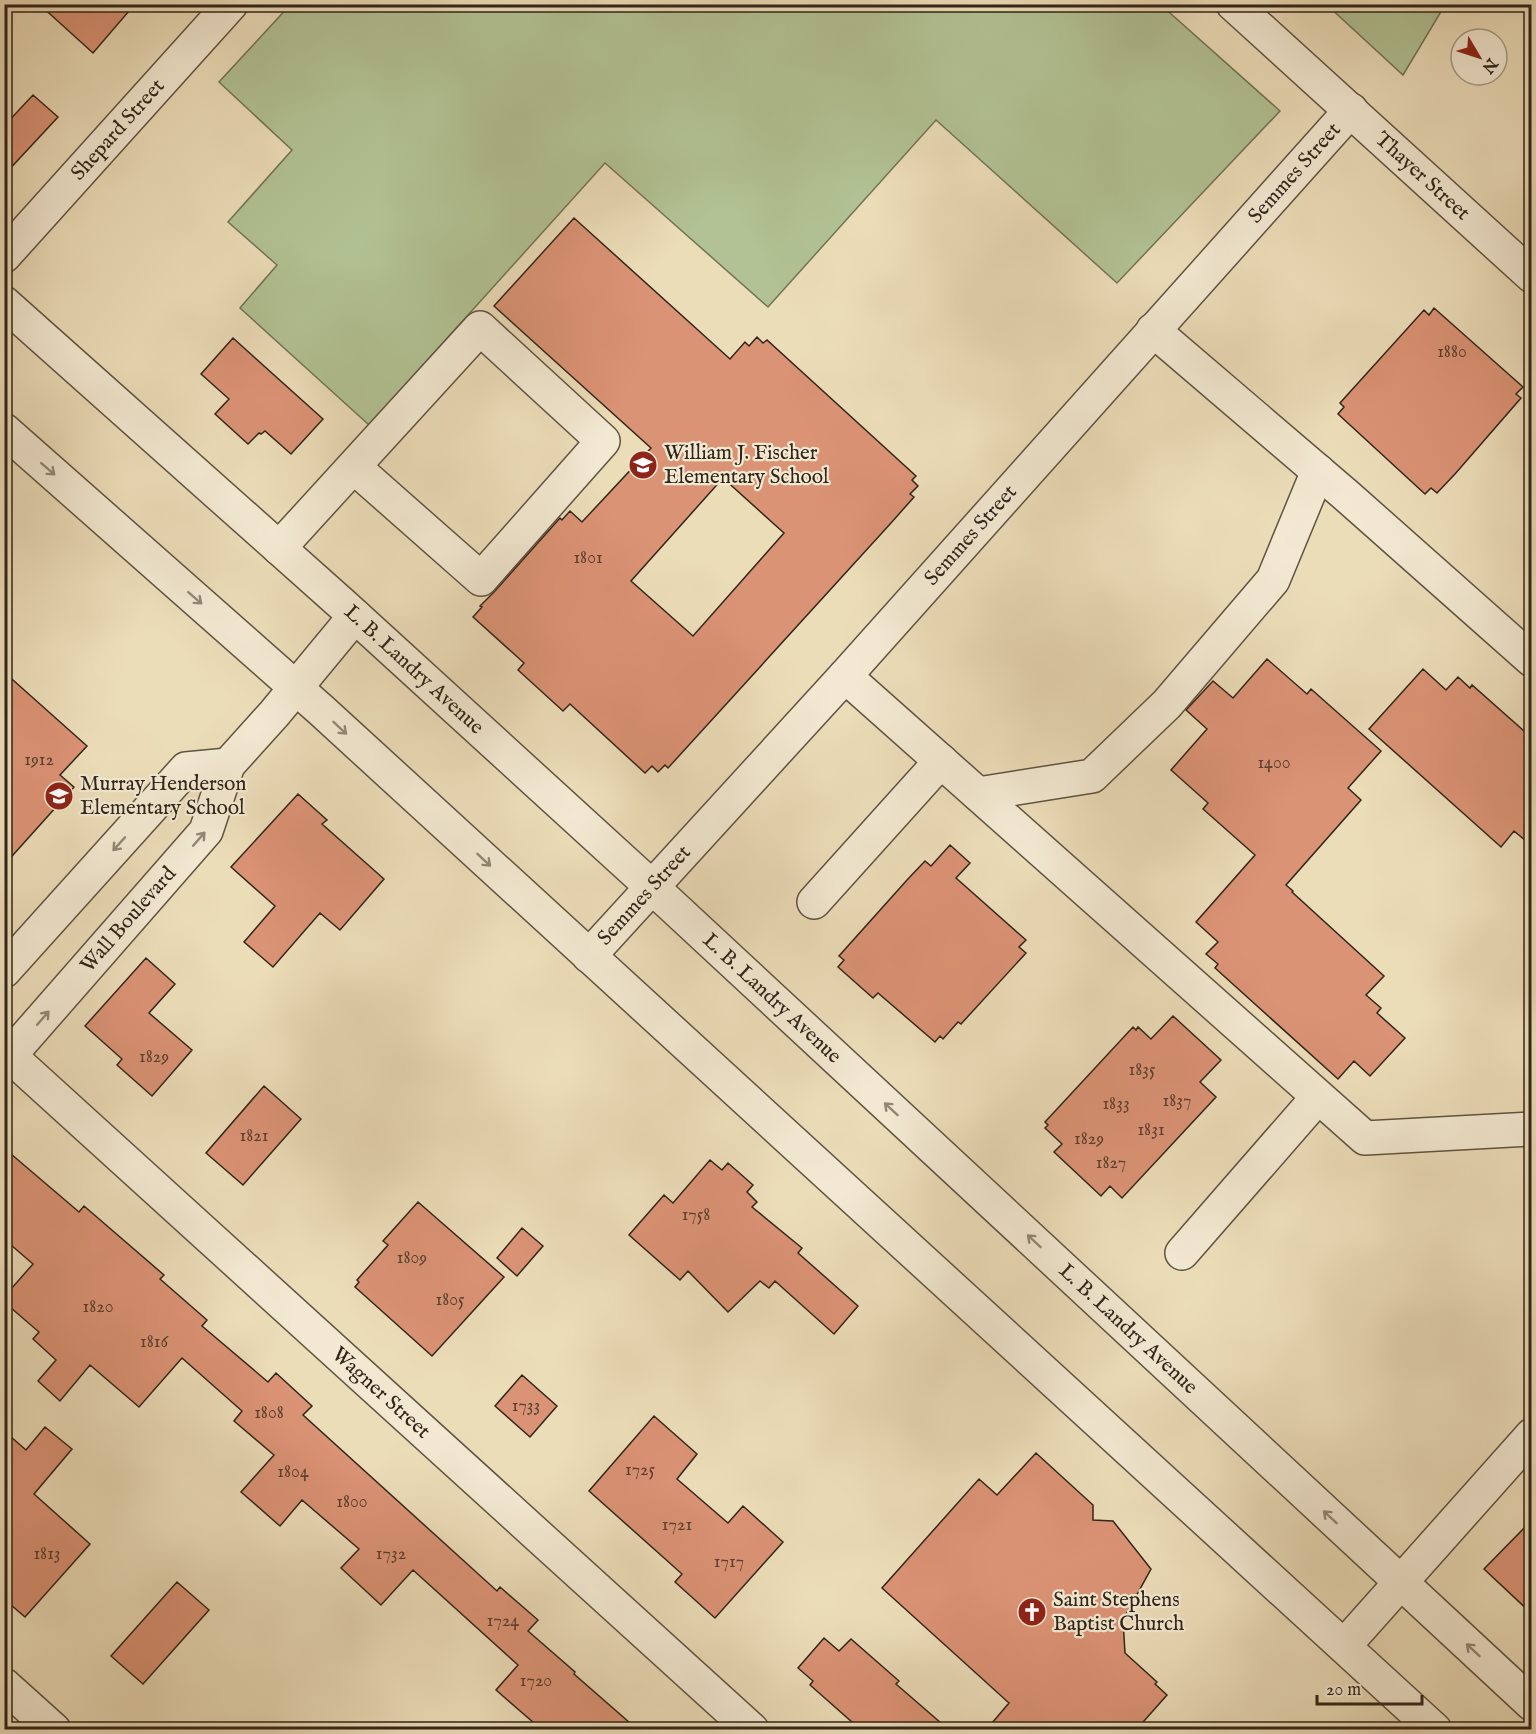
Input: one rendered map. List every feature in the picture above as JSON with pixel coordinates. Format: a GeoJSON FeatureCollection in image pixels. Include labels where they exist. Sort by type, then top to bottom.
{"type":"FeatureCollection","features":[{"type":"Feature","properties":{"kind":"street","name":"Shepard Street"},"geometry":{"type":"LineString","coordinates":[[4,256],[231,4]]}},
{"type":"Feature","properties":{"kind":"street","name":"Thayer Street"},"geometry":{"type":"LineString","coordinates":[[1233,4],[1532,276]]}},
{"type":"Feature","properties":{"kind":"street","name":"Semmes Street"},"geometry":{"type":"LineString","coordinates":[[589,956],[845,676],[1351,110]]}},
{"type":"Feature","properties":{"kind":"street","name":"L. B. Landry Avenue"},"geometry":{"type":"LineString","coordinates":[[4,303],[355,616],[653,888],[1532,1704]]}},
{"type":"Feature","properties":{"kind":"street"},"geometry":{"type":"LineString","coordinates":[[279,548],[480,328],[603,441],[481,579],[354,467]]}},
{"type":"Feature","properties":{"kind":"street"},"geometry":{"type":"LineString","coordinates":[[1153,330],[1318,471],[1532,660]]}},
{"type":"Feature","properties":{"kind":"street"},"geometry":{"type":"LineString","coordinates":[[4,430],[296,688],[1435,1730]]}},
{"type":"Feature","properties":{"kind":"street"},"geometry":{"type":"LineString","coordinates":[[978,794],[1092,777],[1167,704],[1273,579],[1318,471]]}},
{"type":"Feature","properties":{"kind":"street","name":"Wall Boulevard"},"geometry":{"type":"LineString","coordinates":[[7,1059],[206,831],[228,765],[296,688],[355,616]]}},
{"type":"Feature","properties":{"kind":"street"},"geometry":{"type":"LineString","coordinates":[[845,676],[1365,1138],[1532,1129]]}},
{"type":"Feature","properties":{"kind":"street"},"geometry":{"type":"LineString","coordinates":[[814,902],[941,761]]}},
{"type":"Feature","properties":{"kind":"street"},"geometry":{"type":"LineString","coordinates":[[4,971],[186,769],[228,765]]}},
{"type":"Feature","properties":{"kind":"street","name":"Wagner Street"},"geometry":{"type":"LineString","coordinates":[[7,1059],[752,1730]]}},
{"type":"Feature","properties":{"kind":"street"},"geometry":{"type":"LineString","coordinates":[[1182,1252],[1318,1097]]}},
{"type":"Feature","properties":{"kind":"street"},"geometry":{"type":"LineString","coordinates":[[1344,1646],[1532,1435]]}},
{"type":"Feature","properties":{"kind":"street"},"geometry":{"type":"LineString","coordinates":[[4,1685],[54,1730]]}},
{"type":"Feature","properties":{"kind":"green space"},"geometry":{"type":"Polygon","coordinates":[[[290,5],[1161,5],[1280,111],[1117,283],[936,120],[768,307],[605,163],[369,425],[240,308],[277,265],[228,222],[292,150],[219,82],[290,5]]]}},
{"type":"Feature","properties":{"kind":"green space"},"geometry":{"type":"Polygon","coordinates":[[[1327,5],[1445,5],[1403,75],[1327,5]]]}},
{"type":"Feature","properties":{"kind":"building"},"geometry":{"type":"Polygon","coordinates":[[[39,4],[135,4],[93,53],[39,4]]]}},
{"type":"Feature","properties":{"kind":"building"},"geometry":{"type":"Polygon","coordinates":[[[33,95],[58,117],[4,175],[4,126],[33,95]]]}},
{"type":"Feature","properties":{"kind":"building"},"geometry":{"type":"Polygon","coordinates":[[[574,218],[730,359],[745,342],[749,346],[757,337],[763,343],[767,340],[916,476],[912,480],[918,486],[910,494],[914,497],[668,768],[665,765],[658,772],[652,766],[645,773],[570,704],[563,711],[518,670],[524,663],[473,617],[482,607],[480,606],[560,518],[562,520],[570,511],[582,522],[651,448],[494,306],[574,218]],[[723,478],[631,581],[693,636],[784,533],[723,478]]]}},
{"type":"Feature","properties":{"kind":"building"},"geometry":{"type":"Polygon","coordinates":[[[1434,308],[1523,387],[1516,394],[1521,398],[1455,474],[1437,493],[1431,488],[1425,494],[1338,414],[1344,407],[1340,403],[1424,310],[1429,315],[1434,308]]]}},
{"type":"Feature","properties":{"kind":"building"},"geometry":{"type":"Polygon","coordinates":[[[233,338],[323,419],[291,454],[265,431],[259,433],[248,444],[215,414],[229,399],[201,374],[233,338]]]}},
{"type":"Feature","properties":{"kind":"building"},"geometry":{"type":"Polygon","coordinates":[[[1267,659],[1307,694],[1311,689],[1381,751],[1348,788],[1361,800],[1286,885],[1384,976],[1366,995],[1381,1008],[1377,1013],[1405,1038],[1370,1076],[1354,1061],[1338,1079],[1215,968],[1218,964],[1206,954],[1218,942],[1196,922],[1255,855],[1203,809],[1208,803],[1171,770],[1207,729],[1186,710],[1213,681],[1233,698],[1267,659]]]}},
{"type":"Feature","properties":{"kind":"building"},"geometry":{"type":"Polygon","coordinates":[[[1423,669],[1446,690],[1458,677],[1470,688],[1472,685],[1532,738],[1532,846],[1514,831],[1501,847],[1369,729],[1423,669]]]}},
{"type":"Feature","properties":{"kind":"building"},"geometry":{"type":"Polygon","coordinates":[[[4,672],[87,746],[60,775],[74,787],[4,865],[4,672]]]}},
{"type":"Feature","properties":{"kind":"building"},"geometry":{"type":"Polygon","coordinates":[[[298,794],[327,820],[322,824],[384,879],[340,930],[320,913],[273,967],[244,942],[275,906],[231,867],[298,794]]]}},
{"type":"Feature","properties":{"kind":"building"},"geometry":{"type":"Polygon","coordinates":[[[950,845],[970,863],[956,878],[1026,940],[1019,947],[1026,953],[961,1024],[958,1022],[943,1039],[940,1036],[935,1042],[878,993],[873,998],[838,967],[844,960],[839,956],[907,880],[925,861],[931,866],[950,845]]]}},
{"type":"Feature","properties":{"kind":"building"},"geometry":{"type":"Polygon","coordinates":[[[146,958],[175,984],[149,1013],[192,1050],[152,1096],[117,1065],[122,1059],[85,1026],[146,958]]]}},
{"type":"Feature","properties":{"kind":"building"},"geometry":{"type":"Polygon","coordinates":[[[1173,1016],[1221,1060],[1200,1082],[1216,1097],[1122,1198],[1110,1186],[1101,1196],[1054,1152],[1062,1144],[1045,1128],[1048,1125],[1045,1122],[1133,1027],[1136,1030],[1138,1027],[1151,1039],[1173,1016]]]}},
{"type":"Feature","properties":{"kind":"building"},"geometry":{"type":"Polygon","coordinates":[[[264,1086],[301,1119],[243,1185],[206,1153],[264,1086]]]}},
{"type":"Feature","properties":{"kind":"building"},"geometry":{"type":"Polygon","coordinates":[[[4,1148],[79,1212],[84,1206],[164,1275],[160,1279],[207,1320],[202,1326],[268,1382],[276,1373],[312,1406],[303,1415],[497,1591],[500,1587],[538,1620],[528,1631],[638,1730],[541,1729],[496,1690],[518,1665],[413,1570],[381,1605],[341,1568],[359,1549],[302,1500],[280,1526],[241,1492],[274,1455],[234,1421],[242,1411],[182,1358],[139,1407],[90,1365],[60,1401],[38,1381],[56,1360],[33,1339],[39,1332],[4,1302],[4,1297],[33,1264],[4,1239],[4,1148]]]}},
{"type":"Feature","properties":{"kind":"building"},"geometry":{"type":"Polygon","coordinates":[[[710,1160],[722,1170],[728,1163],[753,1185],[747,1192],[757,1202],[752,1207],[802,1248],[798,1253],[858,1306],[834,1334],[775,1281],[769,1288],[760,1281],[728,1312],[688,1271],[680,1280],[629,1235],[664,1195],[673,1203],[710,1160]]]}},
{"type":"Feature","properties":{"kind":"building"},"geometry":{"type":"Polygon","coordinates":[[[418,1202],[504,1277],[432,1356],[355,1287],[359,1282],[357,1280],[388,1245],[383,1241],[418,1202]]]}},
{"type":"Feature","properties":{"kind":"building"},"geometry":{"type":"Polygon","coordinates":[[[522,1228],[543,1246],[517,1276],[497,1258],[522,1228]]]}},
{"type":"Feature","properties":{"kind":"building"},"geometry":{"type":"Polygon","coordinates":[[[522,1375],[557,1406],[530,1437],[495,1406],[522,1375]]]}},
{"type":"Feature","properties":{"kind":"building"},"geometry":{"type":"Polygon","coordinates":[[[654,1416],[697,1454],[677,1479],[728,1523],[743,1506],[783,1542],[715,1618],[675,1582],[682,1574],[589,1491],[654,1416]]]}},
{"type":"Feature","properties":{"kind":"building"},"geometry":{"type":"Polygon","coordinates":[[[45,1427],[72,1449],[34,1494],[90,1544],[25,1617],[4,1599],[4,1431],[26,1450],[45,1427]]]}},
{"type":"Feature","properties":{"kind":"building"},"geometry":{"type":"Polygon","coordinates":[[[1036,1453],[1093,1505],[1093,1520],[1113,1521],[1151,1569],[1123,1620],[1125,1653],[1157,1682],[1155,1684],[1167,1695],[1136,1730],[986,1730],[1009,1703],[882,1588],[979,1479],[997,1495],[1036,1453]]]}},
{"type":"Feature","properties":{"kind":"building"},"geometry":{"type":"Polygon","coordinates":[[[1532,1520],[1532,1614],[1484,1569],[1532,1520]]]}},
{"type":"Feature","properties":{"kind":"building"},"geometry":{"type":"Polygon","coordinates":[[[177,1582],[209,1610],[143,1684],[111,1656],[177,1582]]]}},
{"type":"Feature","properties":{"kind":"building"},"geometry":{"type":"Polygon","coordinates":[[[824,1638],[839,1651],[851,1639],[899,1681],[896,1684],[949,1730],[861,1730],[810,1685],[813,1681],[798,1668],[824,1638]]]}},
{"type":"Feature","properties":{"kind":"place","name":"William J. Fischer Elementary School"},"geometry":{"type":"Point","coordinates":[643,465]}},
{"type":"Feature","properties":{"kind":"place","name":"Murray Henderson Elementary School"},"geometry":{"type":"Point","coordinates":[59,796]}},
{"type":"Feature","properties":{"kind":"place","name":"Saint Stephens Baptist Church"},"geometry":{"type":"Point","coordinates":[1032,1612]}}]}
